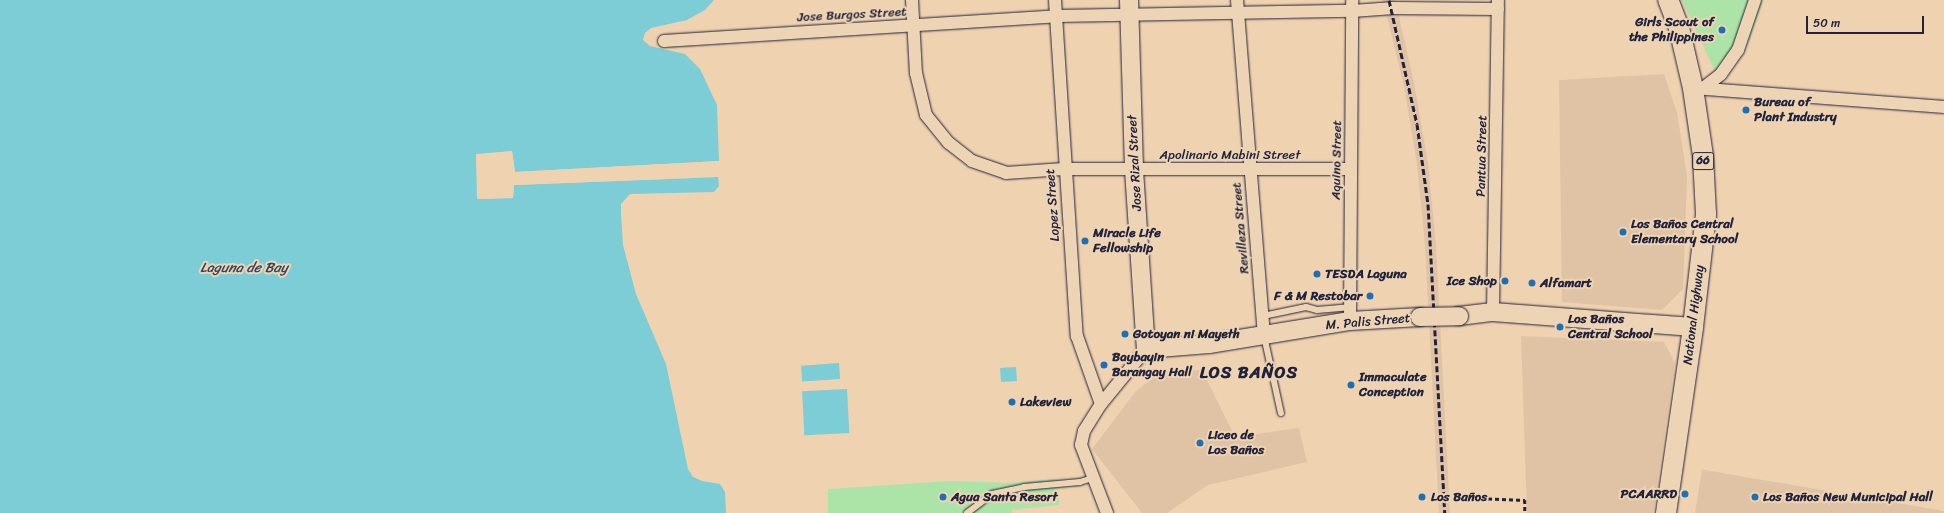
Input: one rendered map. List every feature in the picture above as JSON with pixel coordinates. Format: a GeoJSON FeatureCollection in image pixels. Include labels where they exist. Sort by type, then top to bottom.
{"type":"FeatureCollection","features":[{"type":"Feature","properties":{"kind":"main road","name":"National Highway"},"geometry":{"type":"LineString","coordinates":[[1666,513],[1693,327],[1706,214],[1698,89],[1679,28],[1668,0]]}},
{"type":"Feature","properties":{"kind":"main road","name":"Jose Rizal Street"},"geometry":{"type":"LineString","coordinates":[[1129,8],[1134,170],[1146,349]]}},
{"type":"Feature","properties":{"kind":"main road","name":"M. Palis Street"},"geometry":{"type":"LineString","coordinates":[[1146,349],[1209,344],[1264,334],[1349,314],[1420,317],[1459,316],[1493,312],[1693,327]]}},
{"type":"Feature","properties":{"kind":"street","name":"Apolinario Mabini Street"},"geometry":{"type":"LineString","coordinates":[[912,0],[912,25],[916,73],[926,115],[949,143],[972,161],[1006,173],[1064,170],[1351,169]]}},
{"type":"Feature","properties":{"kind":"street","name":"Lopez Street"},"geometry":{"type":"LineString","coordinates":[[1056,0],[1064,170],[1077,336],[1101,404]]}},
{"type":"Feature","properties":{"kind":"street"},"geometry":{"type":"LineString","coordinates":[[1698,89],[1721,74],[1738,50],[1756,0]]}},
{"type":"Feature","properties":{"kind":"street","name":"Jose Burgos Street"},"geometry":{"type":"LineString","coordinates":[[664,41],[1057,16],[1129,8],[1237,6],[1352,6],[1391,8],[1498,4]]}},
{"type":"Feature","properties":{"kind":"street","name":"Pantua Street"},"geometry":{"type":"LineString","coordinates":[[1493,312],[1498,4]]}},
{"type":"Feature","properties":{"kind":"street","name":"Revilleza Street"},"geometry":{"type":"LineString","coordinates":[[1237,6],[1264,334]]}},
{"type":"Feature","properties":{"kind":"street","name":"Aquino Street"},"geometry":{"type":"LineString","coordinates":[[1349,314],[1352,6]]}},
{"type":"Feature","properties":{"kind":"street"},"geometry":{"type":"LineString","coordinates":[[1698,89],[1944,107]]}},
{"type":"Feature","properties":{"kind":"street"},"geometry":{"type":"LineString","coordinates":[[1107,513],[1092,478],[1081,445],[1084,431],[1101,404],[1146,349]]}},
{"type":"Feature","properties":{"kind":"lane"},"geometry":{"type":"LineString","coordinates":[[1263,316],[1306,307],[1349,314]]}},
{"type":"Feature","properties":{"kind":"lane"},"geometry":{"type":"LineString","coordinates":[[1264,334],[1281,413]]}},
{"type":"Feature","properties":{"kind":"lane"},"geometry":{"type":"LineString","coordinates":[[967,513],[992,494],[1024,487],[1080,482],[1092,478]]}},
{"type":"Feature","properties":{"kind":"path"},"geometry":{"type":"LineString","coordinates":[[1453,498],[1525,500],[1525,513]]}},
{"type":"Feature","properties":{"kind":"shaded area"},"geometry":{"type":"Polygon","coordinates":[[[1383,0],[1395,0],[1414,83],[1428,163],[1436,245],[1450,513],[1439,513],[1425,245],[1417,164],[1404,86],[1383,0]]]}},
{"type":"Feature","properties":{"kind":"shaded area","name":"Los Baños Central Elementary School"},"geometry":{"type":"Polygon","coordinates":[[[1664,74],[1677,113],[1687,176],[1683,289],[1662,310],[1562,302],[1559,80],[1664,74]]]}},
{"type":"Feature","properties":{"kind":"shaded area"},"geometry":{"type":"Polygon","coordinates":[[[1521,336],[1664,342],[1675,363],[1653,513],[1527,513],[1521,336]]]}},
{"type":"Feature","properties":{"kind":"shaded area","name":"Liceo de Los Baños"},"geometry":{"type":"Polygon","coordinates":[[[1202,370],[1235,437],[1299,428],[1307,462],[1208,485],[1167,513],[1142,513],[1092,449],[1136,391],[1162,371],[1202,370]]]}},
{"type":"Feature","properties":{"kind":"shaded area"},"geometry":{"type":"Polygon","coordinates":[[[1699,469],[1944,511],[1944,513],[1695,513],[1702,470],[1699,469]]]}},
{"type":"Feature","properties":{"kind":"green space"},"geometry":{"type":"Polygon","coordinates":[[[1682,0],[1763,0],[1748,44],[1721,84],[1682,0]]]}},
{"type":"Feature","properties":{"kind":"green space","name":"Agua Santa Resort"},"geometry":{"type":"Polygon","coordinates":[[[1058,479],[1059,505],[1012,510],[1012,513],[828,513],[828,489],[951,481],[1008,483],[1058,479]]]}},
{"type":"Feature","properties":{"kind":"water","name":"Laguna de Bay"},"geometry":{"type":"Polygon","coordinates":[[[0,0],[714,0],[705,10],[687,20],[651,28],[645,33],[643,40],[650,46],[685,54],[700,69],[717,105],[719,161],[515,172],[512,151],[476,155],[478,199],[513,198],[514,185],[718,177],[719,186],[714,192],[630,194],[621,204],[621,214],[623,245],[636,294],[666,364],[688,469],[693,477],[702,481],[720,484],[725,492],[726,513],[0,513],[0,0]]]}},
{"type":"Feature","properties":{"kind":"water"},"geometry":{"type":"Polygon","coordinates":[[[839,363],[840,379],[802,382],[801,366],[839,363]]]}},
{"type":"Feature","properties":{"kind":"water"},"geometry":{"type":"Polygon","coordinates":[[[1016,367],[1017,381],[1001,382],[1000,368],[1016,367]]]}},
{"type":"Feature","properties":{"kind":"water"},"geometry":{"type":"Polygon","coordinates":[[[847,389],[849,433],[804,435],[802,391],[847,389]]]}},
{"type":"Feature","properties":{"kind":"pier"},"geometry":{"type":"Polygon","coordinates":[[[512,151],[515,172],[719,161],[719,163],[515,174],[511,153],[478,156],[479,197],[511,196],[514,183],[718,177],[514,185],[513,198],[477,199],[476,154],[512,151]]]}},
{"type":"Feature","properties":{"kind":"railway"},"geometry":{"type":"LineString","coordinates":[[1389,0],[1417,124],[1428,204],[1445,513]]}},
{"type":"Feature","properties":{"kind":"place","name":"Girls Scout of the Philippines"},"geometry":{"type":"Point","coordinates":[1722,30]}},
{"type":"Feature","properties":{"kind":"place","name":"Bureau of Plant Industry"},"geometry":{"type":"Point","coordinates":[1746,110]}},
{"type":"Feature","properties":{"kind":"place","name":"Los Baños Central Elementary School"},"geometry":{"type":"Point","coordinates":[1623,232]}},
{"type":"Feature","properties":{"kind":"place","name":"Miracle Life Fellowship"},"geometry":{"type":"Point","coordinates":[1085,241]}},
{"type":"Feature","properties":{"kind":"place","name":"TESDA Laguna"},"geometry":{"type":"Point","coordinates":[1317,274]}},
{"type":"Feature","properties":{"kind":"place","name":"Ice Shop"},"geometry":{"type":"Point","coordinates":[1505,281]}},
{"type":"Feature","properties":{"kind":"place","name":"Alfamart"},"geometry":{"type":"Point","coordinates":[1532,283]}},
{"type":"Feature","properties":{"kind":"place","name":"F & M Restobar"},"geometry":{"type":"Point","coordinates":[1370,296]}},
{"type":"Feature","properties":{"kind":"place","name":"Los Baños Central School"},"geometry":{"type":"Point","coordinates":[1560,327]}},
{"type":"Feature","properties":{"kind":"place","name":"Gotoyan ni Mayeth"},"geometry":{"type":"Point","coordinates":[1125,334]}},
{"type":"Feature","properties":{"kind":"place","name":"Baybayin Barangay Hall"},"geometry":{"type":"Point","coordinates":[1104,365]}},
{"type":"Feature","properties":{"kind":"place","name":"Immaculate Conception"},"geometry":{"type":"Point","coordinates":[1351,385]}},
{"type":"Feature","properties":{"kind":"place","name":"Lakeview"},"geometry":{"type":"Point","coordinates":[1012,402]}},
{"type":"Feature","properties":{"kind":"place","name":"Liceo de Los Baños"},"geometry":{"type":"Point","coordinates":[1200,443]}},
{"type":"Feature","properties":{"kind":"place","name":"PCAARRD"},"geometry":{"type":"Point","coordinates":[1685,494]}},
{"type":"Feature","properties":{"kind":"place","name":"Agua Santa Resort"},"geometry":{"type":"Point","coordinates":[943,497]}},
{"type":"Feature","properties":{"kind":"place","name":"Los Baños"},"geometry":{"type":"Point","coordinates":[1422,497]}},
{"type":"Feature","properties":{"kind":"place","name":"Los Baños New Municipal Hall"},"geometry":{"type":"Point","coordinates":[1755,497]}},
{"type":"Feature","properties":{"kind":"district","name":"LOS BAÑOS"},"geometry":{"type":"Point","coordinates":[1249,373]}}]}
